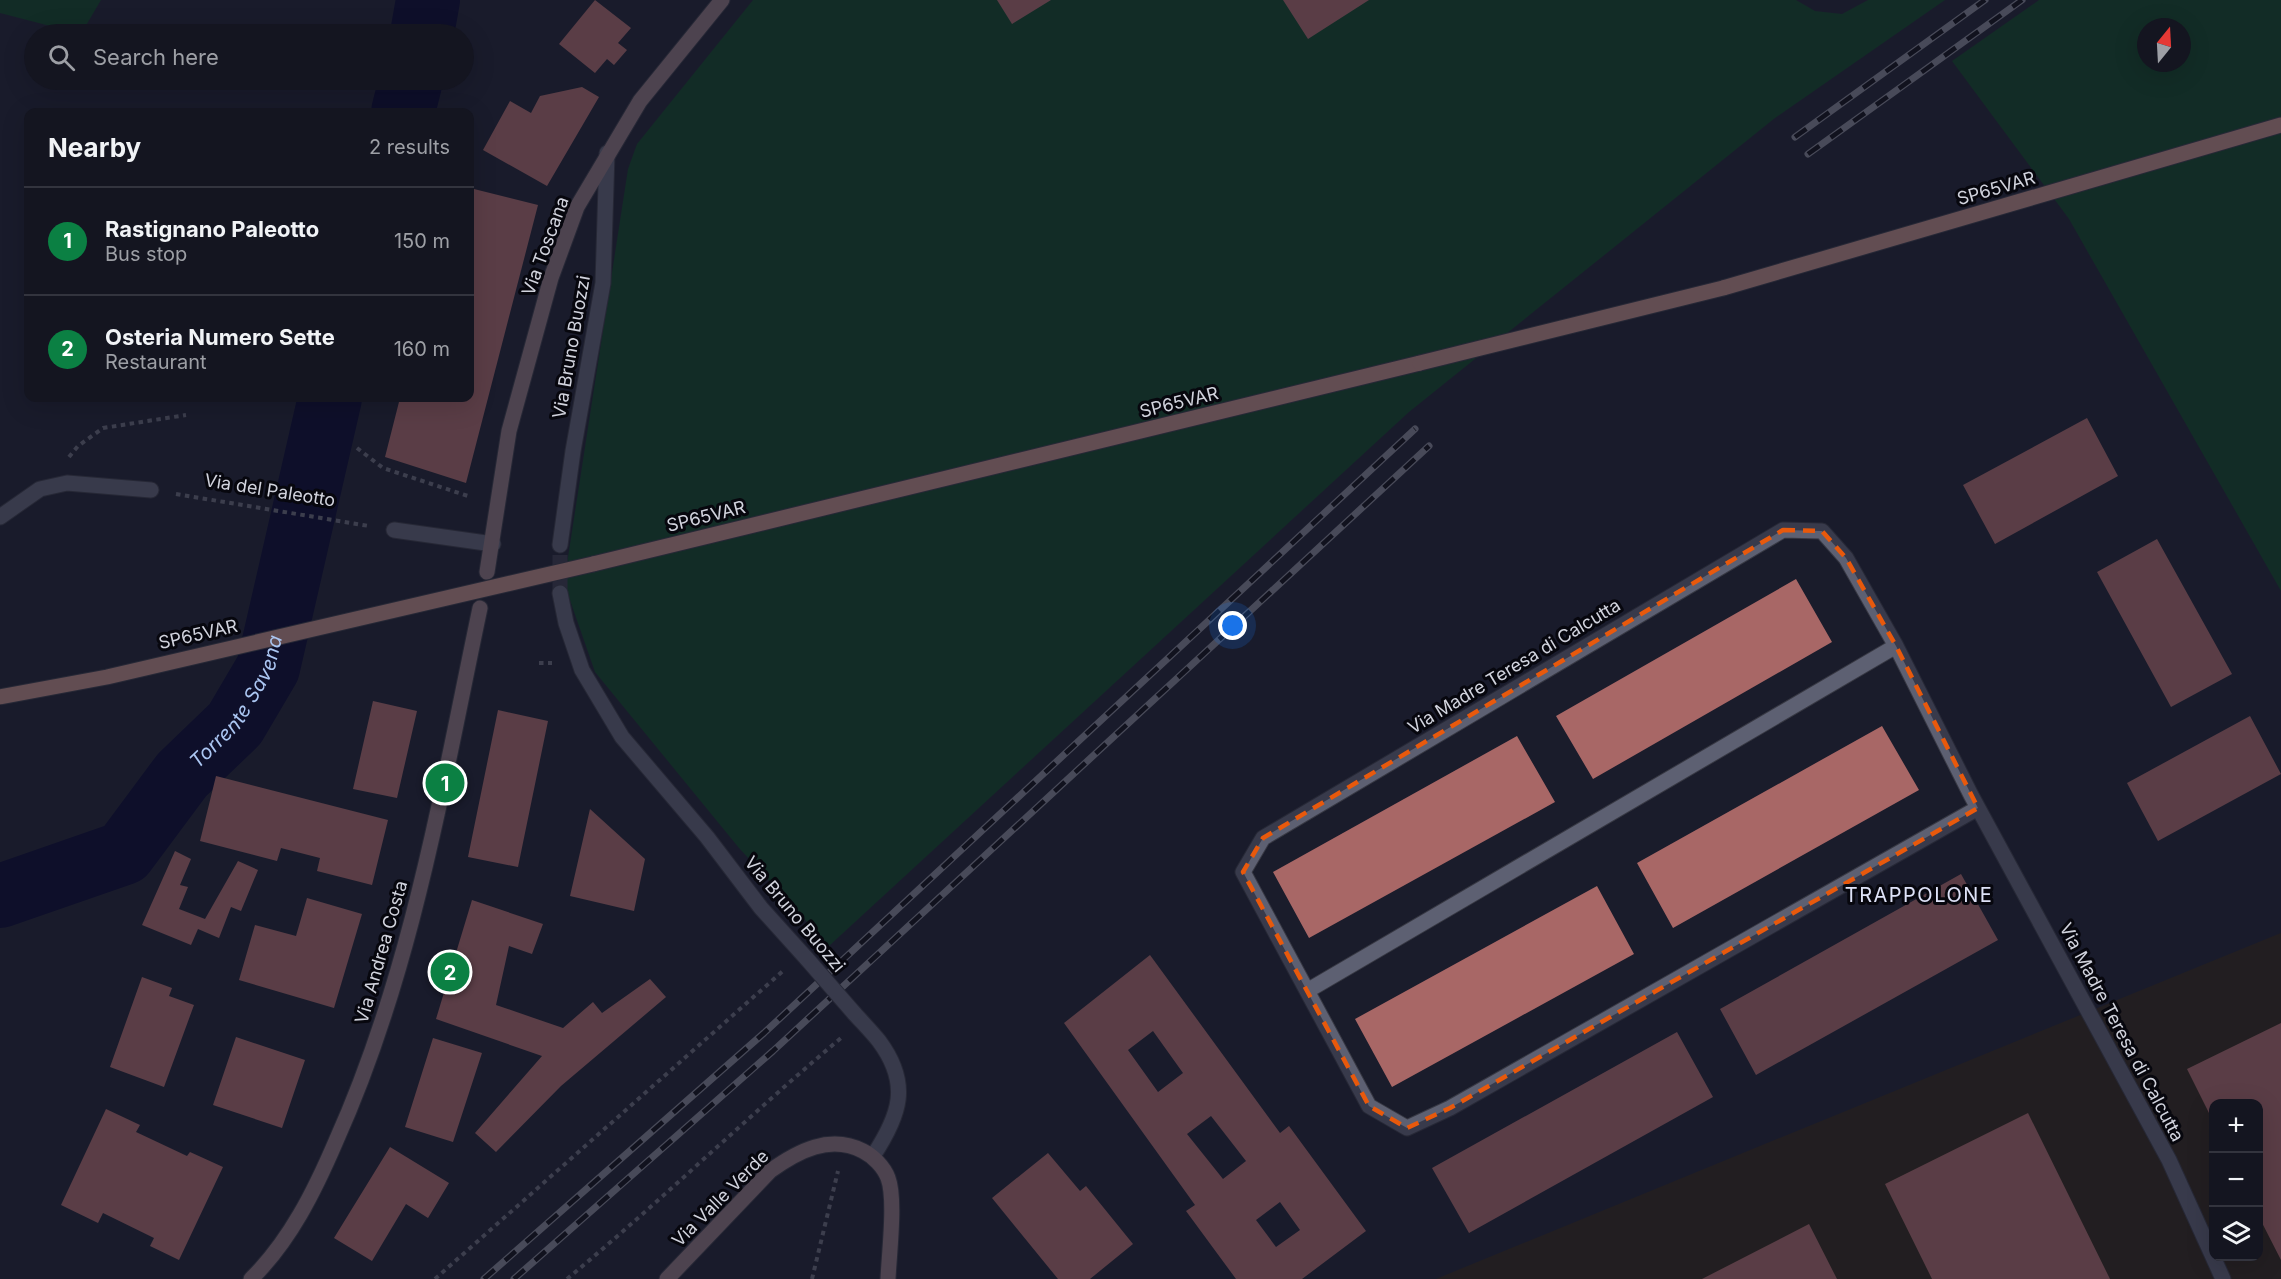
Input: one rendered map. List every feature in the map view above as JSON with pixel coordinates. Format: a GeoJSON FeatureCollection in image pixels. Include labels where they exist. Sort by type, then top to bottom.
{"type":"FeatureCollection","features":[{"type":"Feature","properties":{"kind":"main road","name":"Via Toscana"},"geometry":{"type":"LineString","coordinates":[[493,544],[509,431],[551,278],[577,207],[640,101],[722,0]]}},
{"type":"Feature","properties":{"kind":"main road","name":"SP65VAR"},"geometry":{"type":"LineString","coordinates":[[0,697],[106,677],[593,564],[1723,288],[2281,125]]}},
{"type":"Feature","properties":{"kind":"main road"},"geometry":{"type":"LineString","coordinates":[[487,572],[493,544]]}},
{"type":"Feature","properties":{"kind":"main road","name":"Via Andrea Costa"},"geometry":{"type":"LineString","coordinates":[[251,1279],[288,1234],[320,1178],[353,1103],[377,1036],[402,957],[434,829],[480,608]]}},
{"type":"Feature","properties":{"kind":"main road","name":"Via Valle Verde"},"geometry":{"type":"LineString","coordinates":[[667,1279],[770,1171],[789,1158],[826,1144],[846,1144]]}},
{"type":"Feature","properties":{"kind":"main road"},"geometry":{"type":"LineString","coordinates":[[846,1144],[873,1156],[888,1177],[891,1204],[888,1279]]}},
{"type":"Feature","properties":{"kind":"street","name":"Via Bruno Buozzi"},"geometry":{"type":"LineString","coordinates":[[560,545],[573,451],[603,283],[608,153]]}},
{"type":"Feature","properties":{"kind":"street"},"geometry":{"type":"LineString","coordinates":[[0,518],[40,489],[67,483],[151,490]]}},
{"type":"Feature","properties":{"kind":"street"},"geometry":{"type":"LineString","coordinates":[[394,530],[493,544]]}},
{"type":"Feature","properties":{"kind":"street","name":"Via Madre Teresa di Calcutta"},"geometry":{"type":"LineString","coordinates":[[1978,808],[1450,1108],[1407,1128],[1369,1107],[1243,872],[1263,838],[1783,530],[1822,531],[1846,558],[1896,645],[1978,808],[2169,1160],[2223,1279]]}},
{"type":"Feature","properties":{"kind":"street","name":"Via Bruno Buozzi"},"geometry":{"type":"LineString","coordinates":[[560,593],[566,623],[582,670],[622,737],[706,837],[761,908],[878,1040],[891,1059],[899,1089],[898,1107],[894,1121],[873,1156]]}},
{"type":"Feature","properties":{"kind":"street"},"geometry":{"type":"LineString","coordinates":[[1306,991],[1896,645]]}},
{"type":"Feature","properties":{"kind":"path"},"geometry":{"type":"LineString","coordinates":[[40,489],[78,446],[103,428],[186,415]]}},
{"type":"Feature","properties":{"kind":"path"},"geometry":{"type":"LineString","coordinates":[[357,448],[383,468],[471,497]]}},
{"type":"Feature","properties":{"kind":"path","name":"Via del Paleotto"},"geometry":{"type":"LineString","coordinates":[[151,490],[394,530]]}},
{"type":"Feature","properties":{"kind":"path"},"geometry":{"type":"LineString","coordinates":[[435,1279],[805,957]]}},
{"type":"Feature","properties":{"kind":"path"},"geometry":{"type":"LineString","coordinates":[[567,1279],[631,1226],[858,1017]]}},
{"type":"Feature","properties":{"kind":"path"},"geometry":{"type":"LineString","coordinates":[[812,1279],[833,1186],[846,1144]]}},
{"type":"Feature","properties":{"kind":"highlighted area"},"geometry":{"type":"Polygon","coordinates":[[[1783,530],[1822,531],[1846,558],[1896,646],[1978,808],[1450,1108],[1407,1128],[1369,1106],[1243,872],[1263,838],[1783,530]]]}},
{"type":"Feature","properties":{"kind":"shaded area"},"geometry":{"type":"Polygon","coordinates":[[[2281,933],[2281,1279],[1436,1279],[2281,933]]]}},
{"type":"Feature","properties":{"kind":"green space"},"geometry":{"type":"Polygon","coordinates":[[[0,0],[101,0],[87,24],[42,24],[0,13],[0,0]]]}},
{"type":"Feature","properties":{"kind":"green space"},"geometry":{"type":"Polygon","coordinates":[[[753,0],[1796,0],[1815,11],[1842,14],[1868,0],[1945,0],[1775,118],[1409,412],[829,946],[739,848],[595,672],[564,583],[628,169],[637,144],[753,0]]]}},
{"type":"Feature","properties":{"kind":"green space"},"geometry":{"type":"Polygon","coordinates":[[[2039,0],[2281,0],[2281,591],[2069,219],[1952,61],[2039,0]]]}},
{"type":"Feature","properties":{"kind":"building"},"geometry":{"type":"Polygon","coordinates":[[[595,0],[631,28],[618,43],[627,50],[614,65],[607,59],[595,73],[559,44],[595,0]]]}},
{"type":"Feature","properties":{"kind":"building"},"geometry":{"type":"Polygon","coordinates":[[[997,0],[1051,0],[1012,24],[997,0]]]}},
{"type":"Feature","properties":{"kind":"building"},"geometry":{"type":"Polygon","coordinates":[[[1283,0],[1369,0],[1308,39],[1283,0]]]}},
{"type":"Feature","properties":{"kind":"building"},"geometry":{"type":"Polygon","coordinates":[[[582,87],[599,97],[547,186],[483,150],[510,101],[531,113],[540,96],[582,87]]]}},
{"type":"Feature","properties":{"kind":"building"},"geometry":{"type":"Polygon","coordinates":[[[474,189],[538,205],[466,483],[385,457],[399,402],[474,402],[474,189]]]}},
{"type":"Feature","properties":{"kind":"building"},"geometry":{"type":"Polygon","coordinates":[[[2087,418],[2118,476],[1995,544],[1963,485],[2087,418]]]}},
{"type":"Feature","properties":{"kind":"building"},"geometry":{"type":"Polygon","coordinates":[[[2157,539],[2232,674],[2171,707],[2097,572],[2157,539]]]}},
{"type":"Feature","properties":{"kind":"building"},"geometry":{"type":"Polygon","coordinates":[[[1796,579],[1832,642],[1593,779],[1556,716],[1796,579]]]}},
{"type":"Feature","properties":{"kind":"building"},"geometry":{"type":"Polygon","coordinates":[[[373,701],[417,711],[397,798],[353,789],[373,701]]]}},
{"type":"Feature","properties":{"kind":"building"},"geometry":{"type":"Polygon","coordinates":[[[498,710],[548,721],[518,867],[468,857],[498,710]]]}},
{"type":"Feature","properties":{"kind":"building"},"geometry":{"type":"Polygon","coordinates":[[[2250,716],[2281,774],[2158,841],[2127,783],[2250,716]]]}},
{"type":"Feature","properties":{"kind":"building"},"geometry":{"type":"Polygon","coordinates":[[[1882,726],[1919,790],[1673,928],[1637,863],[1882,726]]]}},
{"type":"Feature","properties":{"kind":"building"},"geometry":{"type":"Polygon","coordinates":[[[1517,736],[1555,802],[1309,938],[1273,872],[1517,736]]]}},
{"type":"Feature","properties":{"kind":"building"},"geometry":{"type":"Polygon","coordinates":[[[216,776],[388,820],[372,885],[317,871],[320,858],[281,848],[277,861],[200,841],[216,776]]]}},
{"type":"Feature","properties":{"kind":"building"},"geometry":{"type":"Polygon","coordinates":[[[590,809],[645,859],[634,911],[570,896],[590,809]]]}},
{"type":"Feature","properties":{"kind":"building"},"geometry":{"type":"Polygon","coordinates":[[[175,851],[191,859],[180,885],[188,887],[179,909],[205,919],[238,861],[258,870],[241,911],[231,907],[219,938],[198,929],[191,945],[142,925],[175,851]]]}},
{"type":"Feature","properties":{"kind":"building"},"geometry":{"type":"Polygon","coordinates":[[[1961,874],[1998,940],[1756,1075],[1720,1009],[1961,874]]]}},
{"type":"Feature","properties":{"kind":"building"},"geometry":{"type":"Polygon","coordinates":[[[1597,886],[1634,954],[1392,1087],[1355,1019],[1597,886]]]}},
{"type":"Feature","properties":{"kind":"building"},"geometry":{"type":"Polygon","coordinates":[[[307,898],[362,914],[334,1008],[239,980],[255,925],[296,936],[307,898]]]}},
{"type":"Feature","properties":{"kind":"building"},"geometry":{"type":"Polygon","coordinates":[[[472,900],[543,924],[532,954],[509,946],[496,1005],[563,1028],[593,1002],[602,1013],[650,979],[666,997],[561,1086],[496,1152],[475,1133],[542,1056],[436,1019],[472,900]]]}},
{"type":"Feature","properties":{"kind":"building"},"geometry":{"type":"Polygon","coordinates":[[[1150,955],[1280,1133],[1289,1126],[1366,1231],[1302,1279],[1236,1279],[1186,1211],[1195,1205],[1064,1023],[1150,955]],[[1153,1031],[1128,1050],[1158,1092],[1183,1073],[1153,1031]],[[1211,1116],[1187,1134],[1223,1179],[1246,1161],[1211,1116]],[[1280,1202],[1256,1220],[1276,1247],[1300,1230],[1280,1202]]]}},
{"type":"Feature","properties":{"kind":"building"},"geometry":{"type":"Polygon","coordinates":[[[142,977],[172,988],[169,996],[194,1005],[164,1087],[110,1067],[142,977]]]}},
{"type":"Feature","properties":{"kind":"building"},"geometry":{"type":"Polygon","coordinates":[[[2281,1023],[2281,1260],[2263,1225],[2263,1099],[2209,1099],[2209,1113],[2187,1069],[2281,1023]]]}},
{"type":"Feature","properties":{"kind":"building"},"geometry":{"type":"Polygon","coordinates":[[[1677,1032],[1713,1097],[1469,1233],[1432,1168],[1677,1032]]]}},
{"type":"Feature","properties":{"kind":"building"},"geometry":{"type":"Polygon","coordinates":[[[236,1037],[305,1060],[282,1128],[213,1105],[236,1037]]]}},
{"type":"Feature","properties":{"kind":"building"},"geometry":{"type":"Polygon","coordinates":[[[433,1038],[482,1053],[453,1142],[405,1127],[433,1038]]]}},
{"type":"Feature","properties":{"kind":"building"},"geometry":{"type":"Polygon","coordinates":[[[106,1109],[140,1125],[136,1132],[187,1156],[190,1152],[223,1167],[179,1260],[150,1246],[154,1238],[103,1213],[98,1223],[61,1205],[106,1109]]]}},
{"type":"Feature","properties":{"kind":"building"},"geometry":{"type":"Polygon","coordinates":[[[2028,1113],[2110,1279],[1932,1279],[1885,1184],[2028,1113]]]}},
{"type":"Feature","properties":{"kind":"building"},"geometry":{"type":"Polygon","coordinates":[[[390,1147],[449,1183],[428,1218],[406,1204],[372,1261],[334,1238],[390,1147]]]}},
{"type":"Feature","properties":{"kind":"building"},"geometry":{"type":"Polygon","coordinates":[[[1048,1153],[1080,1191],[1086,1186],[1133,1244],[1090,1279],[1058,1279],[992,1198],[1048,1153]]]}},
{"type":"Feature","properties":{"kind":"building"},"geometry":{"type":"Polygon","coordinates":[[[1809,1224],[1837,1279],[1702,1279],[1809,1224]]]}},
{"type":"Feature","properties":{"kind":"waterway","name":"Torrente Savena"},"geometry":{"type":"LineString","coordinates":[[424,24],[428,0]]}},
{"type":"Feature","properties":{"kind":"waterway","name":"Torrente Savena"},"geometry":{"type":"LineString","coordinates":[[404,108],[408,90]]}},
{"type":"Feature","properties":{"kind":"waterway","name":"Torrente Savena"},"geometry":{"type":"LineString","coordinates":[[0,896],[124,853],[182,775],[235,724],[268,668],[329,402]]}},
{"type":"Feature","properties":{"kind":"tunnel"},"geometry":{"type":"LineString","coordinates":[[560,545],[560,593]]}},
{"type":"Feature","properties":{"kind":"railway"},"geometry":{"type":"LineString","coordinates":[[1795,137],[1985,0]]}},
{"type":"Feature","properties":{"kind":"railway"},"geometry":{"type":"LineString","coordinates":[[1808,154],[2022,0]]}},
{"type":"Feature","properties":{"kind":"railway"},"geometry":{"type":"LineString","coordinates":[[484,1279],[764,1033],[1415,429]]}},
{"type":"Feature","properties":{"kind":"railway"},"geometry":{"type":"LineString","coordinates":[[514,1279],[773,1051],[1429,446]]}},
{"type":"Feature","properties":{"kind":"place","name":"Rastignano Paleotto"},"geometry":{"type":"Point","coordinates":[445,783]}},
{"type":"Feature","properties":{"kind":"place","name":"Osteria Numero Sette"},"geometry":{"type":"Point","coordinates":[450,972]}},
{"type":"Feature","properties":{"kind":"district","name":"TRAPPOLONE"},"geometry":{"type":"Point","coordinates":[1919,895]}}]}
